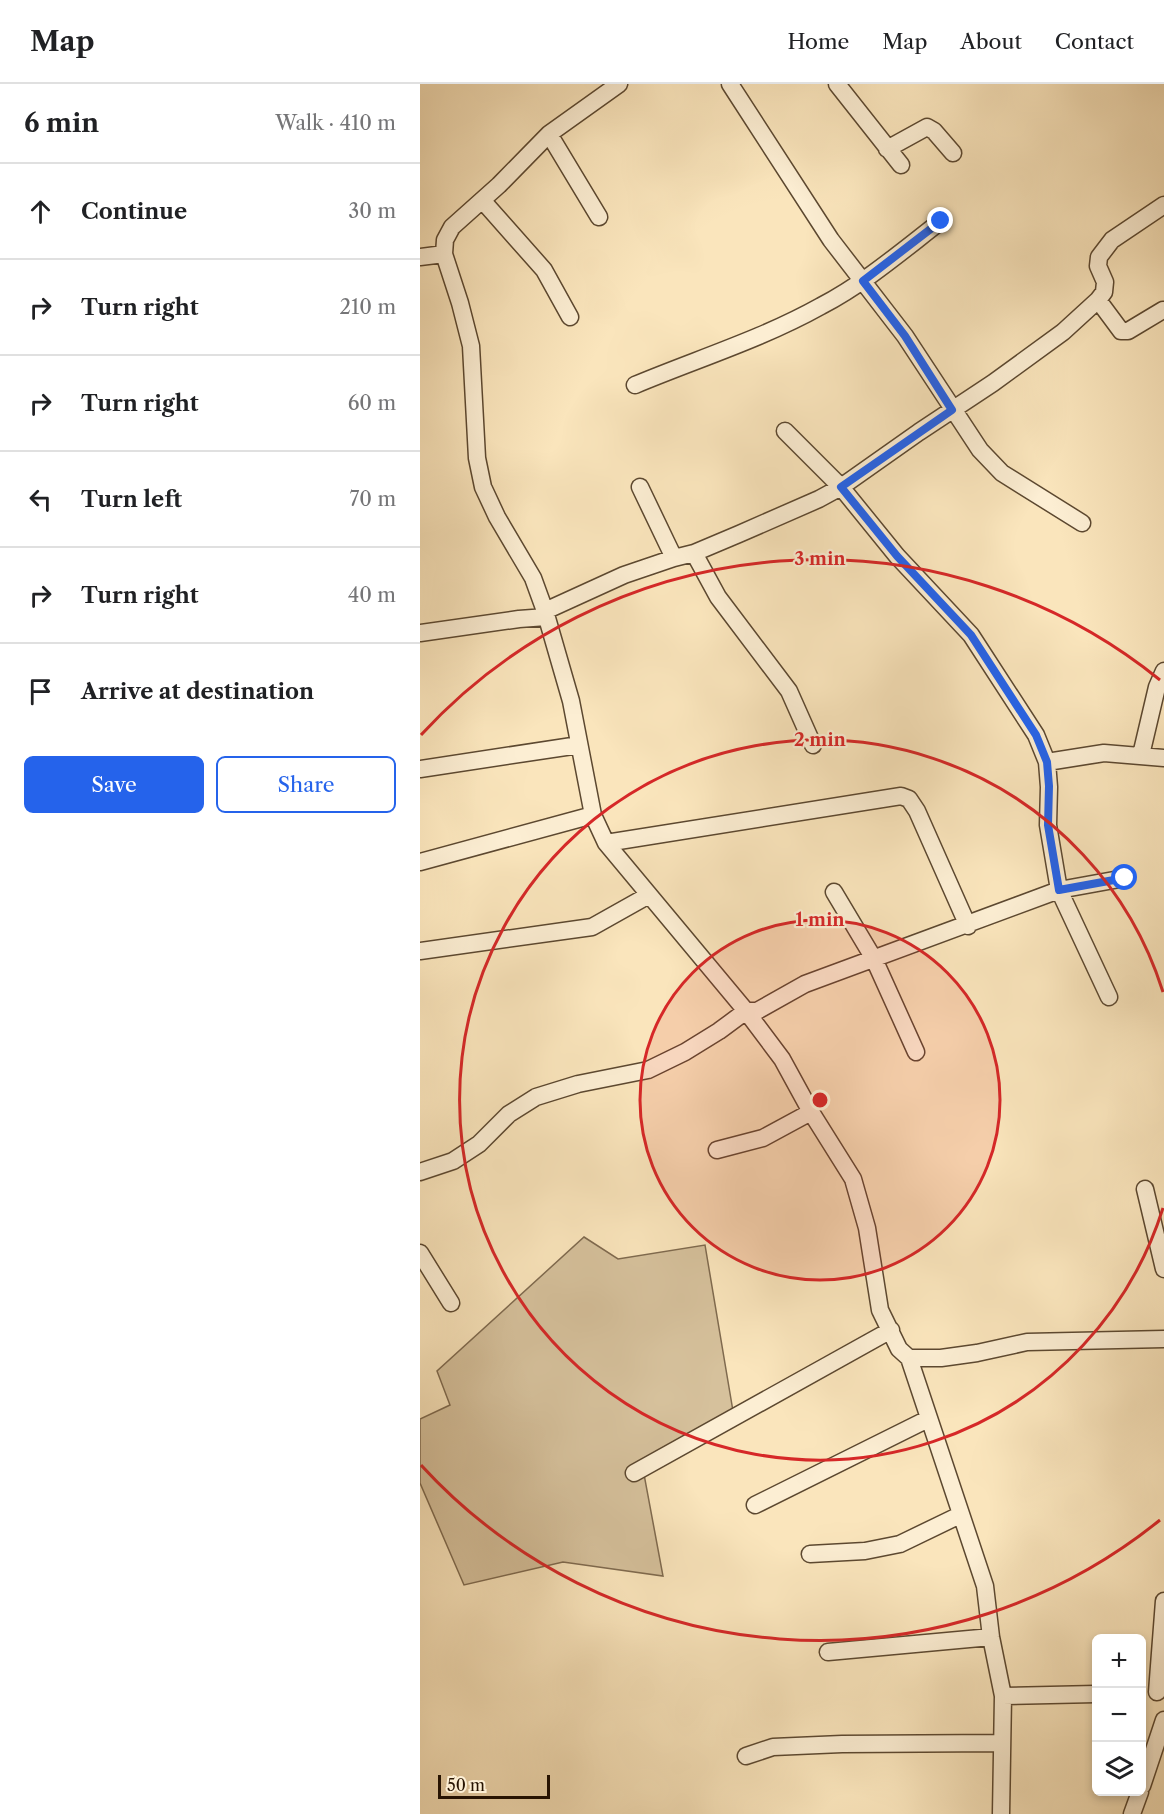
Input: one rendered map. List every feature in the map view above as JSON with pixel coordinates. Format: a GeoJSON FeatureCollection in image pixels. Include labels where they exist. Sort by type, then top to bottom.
{"type":"FeatureCollection","features":[{"type":"Feature","properties":{"kind":"street"},"geometry":{"type":"LineString","coordinates":[[619,84],[549,134],[452,227],[445,240],[444,254],[471,346],[477,458],[483,487],[497,517],[533,579],[546,614],[571,700],[593,815],[606,843],[746,1011],[782,1059],[811,1112],[853,1179],[867,1228],[880,1310],[899,1349],[909,1359],[985,1586],[991,1637],[1003,1696],[1001,1814]]}},
{"type":"Feature","properties":{"kind":"street"},"geometry":{"type":"LineString","coordinates":[[730,84],[831,240],[905,336],[980,450],[1002,473],[1082,523]]}},
{"type":"Feature","properties":{"kind":"street"},"geometry":{"type":"LineString","coordinates":[[837,84],[901,165]]}},
{"type":"Feature","properties":{"kind":"street"},"geometry":{"type":"LineString","coordinates":[[887,148],[927,127],[934,131],[953,153]]}},
{"type":"Feature","properties":{"kind":"street"},"geometry":{"type":"LineString","coordinates":[[549,134],[599,217]]}},
{"type":"Feature","properties":{"kind":"street"},"geometry":{"type":"LineString","coordinates":[[482,200],[544,270],[570,317]]}},
{"type":"Feature","properties":{"kind":"street"},"geometry":{"type":"LineString","coordinates":[[420,633],[546,614],[624,575],[694,553],[819,499],[841,487],[1063,332],[1098,300],[1104,291],[1104,282],[1098,266],[1099,257],[1112,240],[1164,205]]}},
{"type":"Feature","properties":{"kind":"street"},"geometry":{"type":"LineString","coordinates":[[635,385],[713,356],[821,306],[863,281],[941,221]]}},
{"type":"Feature","properties":{"kind":"street"},"geometry":{"type":"LineString","coordinates":[[420,257],[444,254]]}},
{"type":"Feature","properties":{"kind":"street"},"geometry":{"type":"LineString","coordinates":[[1098,300],[1121,331],[1128,331],[1163,310]]}},
{"type":"Feature","properties":{"kind":"street"},"geometry":{"type":"LineString","coordinates":[[785,431],[841,487],[897,556],[971,635],[1036,735],[1047,762],[1048,825],[1059,890],[1109,997]]}},
{"type":"Feature","properties":{"kind":"street"},"geometry":{"type":"LineString","coordinates":[[640,487],[674,558]]}},
{"type":"Feature","properties":{"kind":"street"},"geometry":{"type":"LineString","coordinates":[[694,553],[718,597],[789,691],[813,745]]}},
{"type":"Feature","properties":{"kind":"street"},"geometry":{"type":"LineString","coordinates":[[1141,755],[1157,687],[1164,671]]}},
{"type":"Feature","properties":{"kind":"street"},"geometry":{"type":"LineString","coordinates":[[420,769],[579,745]]}},
{"type":"Feature","properties":{"kind":"street"},"geometry":{"type":"LineString","coordinates":[[1047,762],[1104,753],[1164,758]]}},
{"type":"Feature","properties":{"kind":"street"},"geometry":{"type":"LineString","coordinates":[[606,843],[901,796],[909,799],[917,811],[968,926]]}},
{"type":"Feature","properties":{"kind":"street"},"geometry":{"type":"LineString","coordinates":[[420,862],[593,815]]}},
{"type":"Feature","properties":{"kind":"street"},"geometry":{"type":"LineString","coordinates":[[420,1172],[453,1161],[480,1144],[509,1114],[536,1097],[578,1084],[648,1070],[685,1052],[746,1011],[757,1011],[805,984],[968,926],[1059,890],[1125,878]]}},
{"type":"Feature","properties":{"kind":"street"},"geometry":{"type":"LineString","coordinates":[[834,892],[874,959],[916,1052]]}},
{"type":"Feature","properties":{"kind":"street"},"geometry":{"type":"LineString","coordinates":[[420,951],[592,927],[649,895]]}},
{"type":"Feature","properties":{"kind":"street"},"geometry":{"type":"LineString","coordinates":[[717,1150],[763,1138],[811,1112]]}},
{"type":"Feature","properties":{"kind":"street"},"geometry":{"type":"LineString","coordinates":[[1146,1189],[1164,1269]]}},
{"type":"Feature","properties":{"kind":"street"},"geometry":{"type":"LineString","coordinates":[[420,1253],[451,1303]]}},
{"type":"Feature","properties":{"kind":"street"},"geometry":{"type":"LineString","coordinates":[[634,1473],[891,1330]]}},
{"type":"Feature","properties":{"kind":"street"},"geometry":{"type":"LineString","coordinates":[[909,1359],[968,1354],[1027,1342],[1164,1339]]}},
{"type":"Feature","properties":{"kind":"street"},"geometry":{"type":"LineString","coordinates":[[755,1505],[928,1419]]}},
{"type":"Feature","properties":{"kind":"street"},"geometry":{"type":"LineString","coordinates":[[810,1554],[865,1551],[900,1544],[960,1515]]}},
{"type":"Feature","properties":{"kind":"street"},"geometry":{"type":"LineString","coordinates":[[1154,1693],[1164,1601]]}},
{"type":"Feature","properties":{"kind":"street"},"geometry":{"type":"LineString","coordinates":[[828,1652],[991,1637]]}},
{"type":"Feature","properties":{"kind":"street"},"geometry":{"type":"LineString","coordinates":[[1003,1696],[1092,1694]]}},
{"type":"Feature","properties":{"kind":"street"},"geometry":{"type":"LineString","coordinates":[[1146,1774],[1164,1720]]}},
{"type":"Feature","properties":{"kind":"street"},"geometry":{"type":"LineString","coordinates":[[746,1756],[773,1747],[1002,1743]]}},
{"type":"Feature","properties":{"kind":"street"},"geometry":{"type":"LineString","coordinates":[[1132,1814],[1138,1796]]}},
{"type":"Feature","properties":{"kind":"shaded area"},"geometry":{"type":"Polygon","coordinates":[[[584,1237],[618,1259],[705,1245],[734,1417],[643,1469],[663,1576],[563,1562],[464,1585],[420,1483],[420,1419],[450,1405],[437,1371],[584,1237]]]}},
{"type":"Feature","properties":{"kind":"route"},"geometry":{"type":"LineString","coordinates":[[941,221],[863,281],[905,336],[952,410],[841,487],[897,556],[971,635],[1036,735],[1047,762],[1048,825],[1059,890],[1125,878]]}}]}
